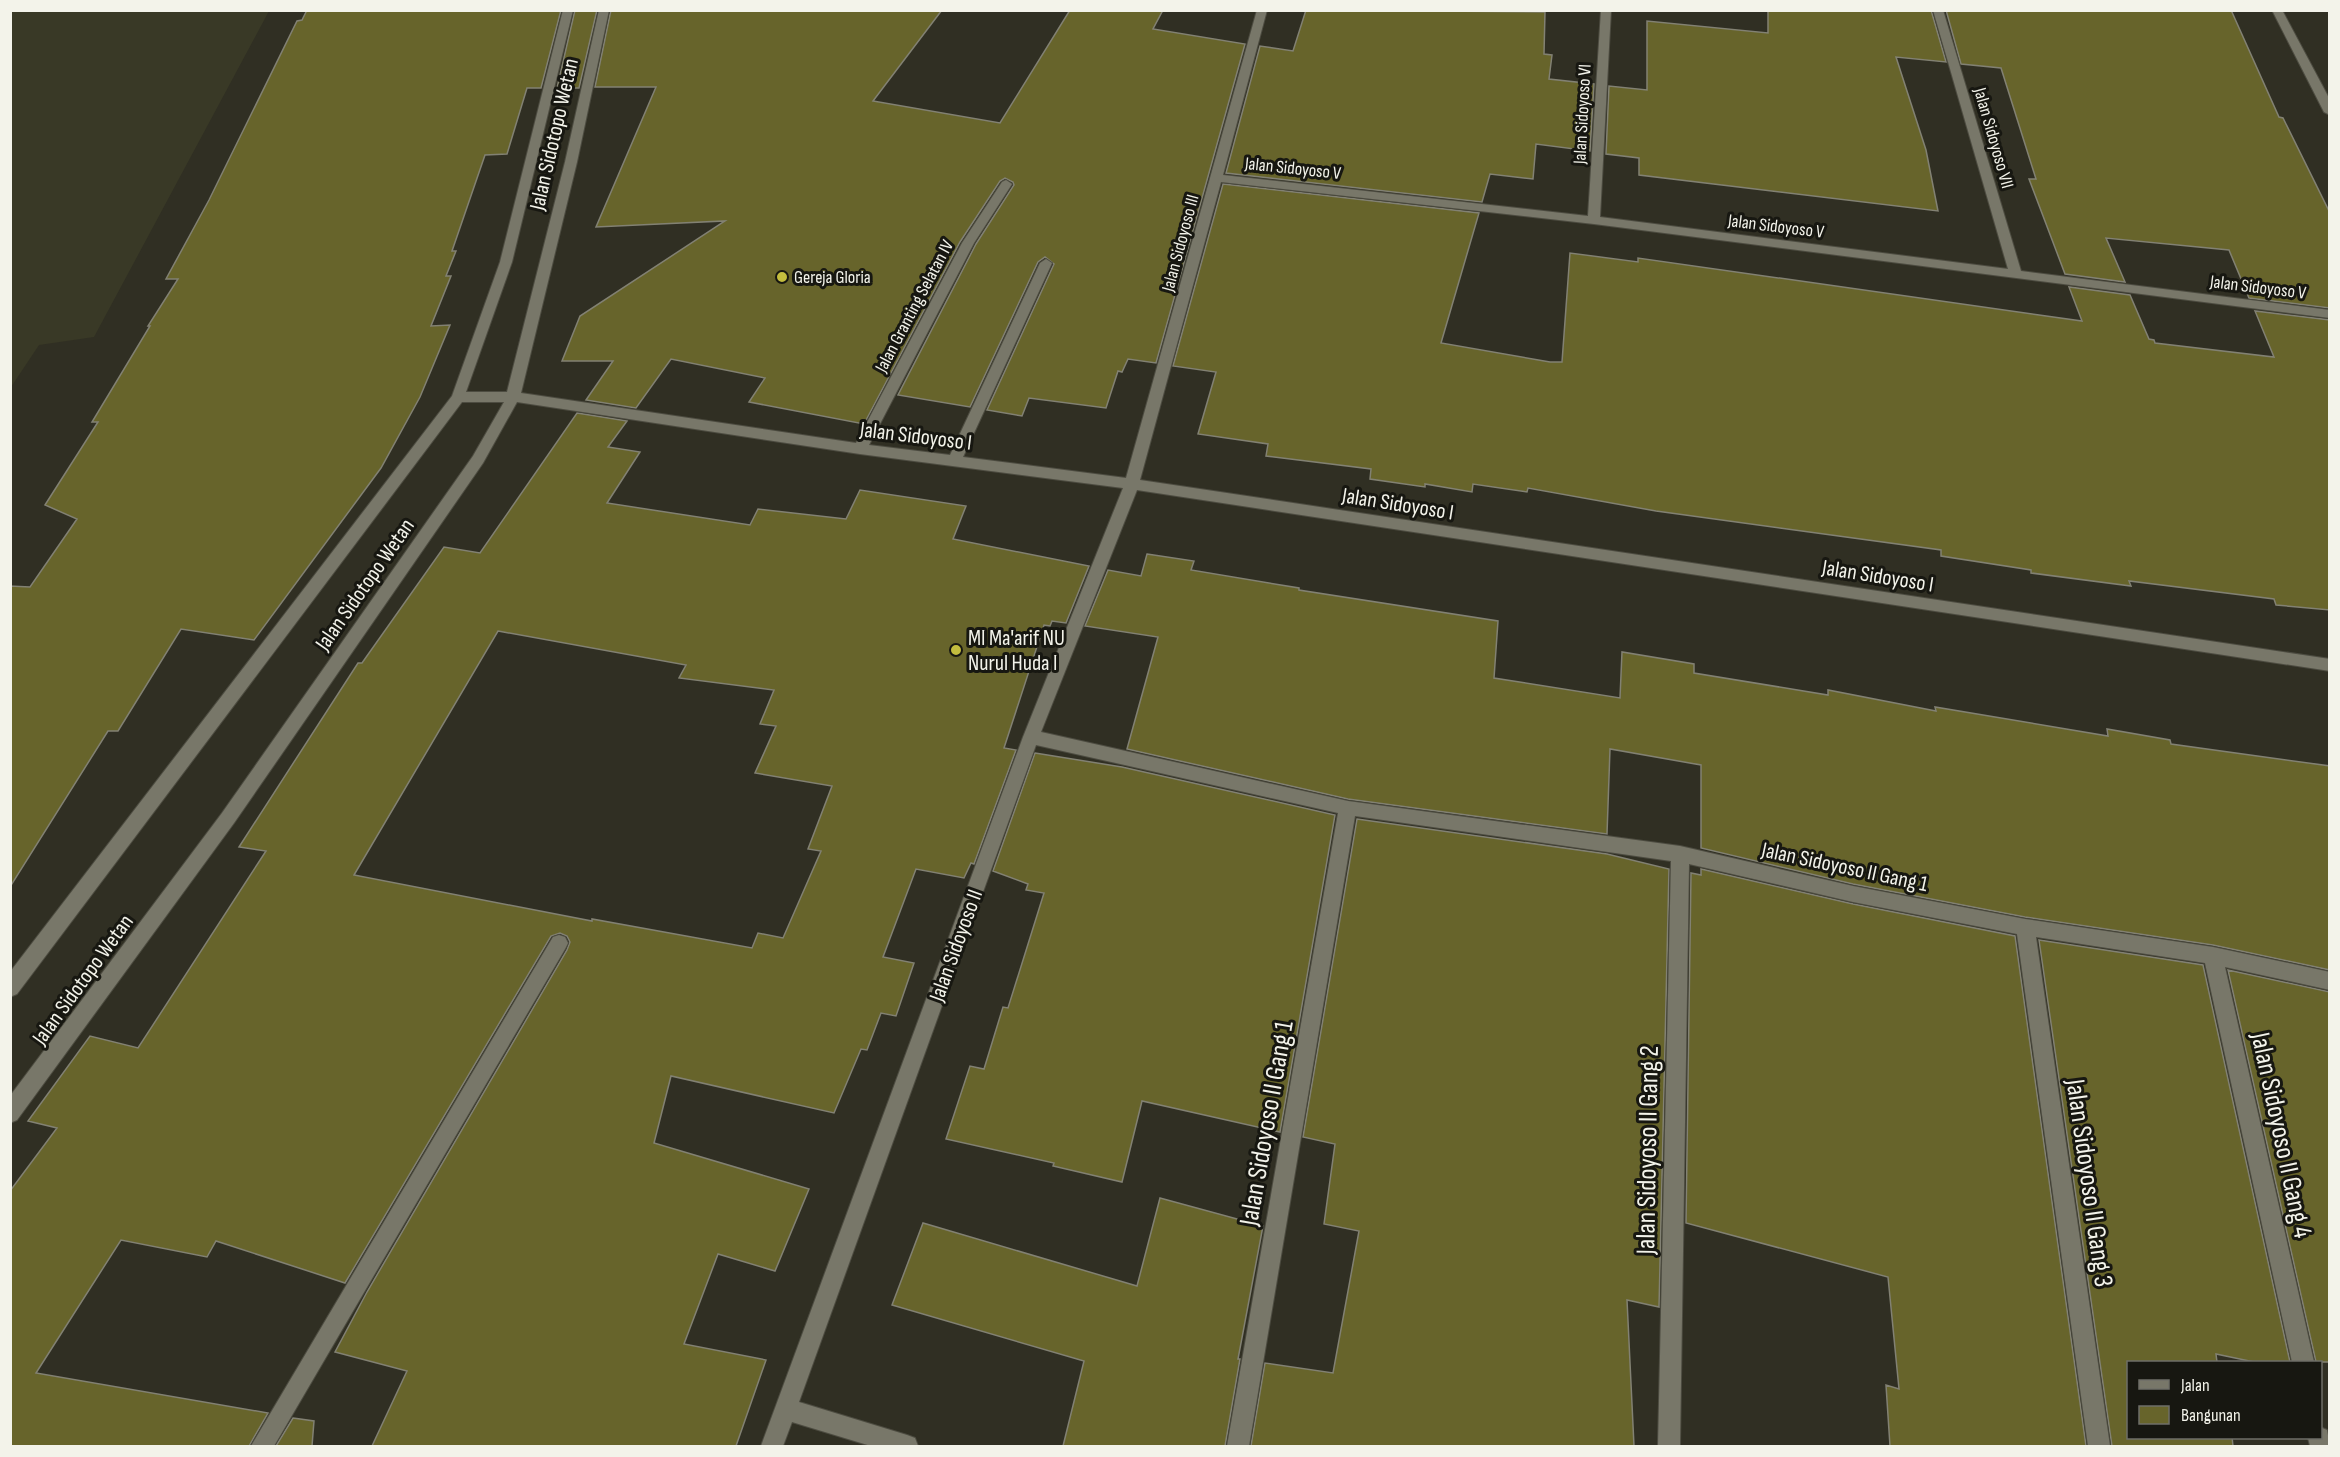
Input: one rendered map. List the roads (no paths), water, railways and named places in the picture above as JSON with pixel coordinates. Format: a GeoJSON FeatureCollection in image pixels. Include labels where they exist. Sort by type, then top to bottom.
{"type":"FeatureCollection","features":[{"type":"Feature","properties":{"kind":"street","name":"Jalan Sidotopo Wetan"},"geometry":{"type":"LineString","coordinates":[[10,988],[458,397],[506,262],[568,10]]}},
{"type":"Feature","properties":{"kind":"street","name":"Jalan Sidotopo Wetan"},"geometry":{"type":"LineString","coordinates":[[10,1113],[235,809],[478,459],[513,397],[571,162],[604,10]]}},
{"type":"Feature","properties":{"kind":"street"},"geometry":{"type":"LineString","coordinates":[[1251,10],[1262,11]]}},
{"type":"Feature","properties":{"kind":"street","name":"Jalan Sidoyoso VI"},"geometry":{"type":"LineString","coordinates":[[1594,220],[1606,10]]}},
{"type":"Feature","properties":{"kind":"street","name":"Jalan Sidoyoso VII"},"geometry":{"type":"LineString","coordinates":[[1938,10],[2016,275]]}},
{"type":"Feature","properties":{"kind":"street"},"geometry":{"type":"LineString","coordinates":[[2277,10],[2330,112]]}},
{"type":"Feature","properties":{"kind":"street","name":"Jalan Sidoyoso III"},"geometry":{"type":"LineString","coordinates":[[1132,484],[1262,11]]}},
{"type":"Feature","properties":{"kind":"street","name":"Jalan Sidoyoso V"},"geometry":{"type":"LineString","coordinates":[[1216,178],[1594,220],[2330,314]]}},
{"type":"Feature","properties":{"kind":"street","name":"Jalan Granting Selatan IV"},"geometry":{"type":"LineString","coordinates":[[860,449],[968,243],[1006,184]]}},
{"type":"Feature","properties":{"kind":"street"},"geometry":{"type":"LineString","coordinates":[[954,461],[1046,263]]}},
{"type":"Feature","properties":{"kind":"street","name":"Jalan Sidoyoso I"},"geometry":{"type":"LineString","coordinates":[[458,397],[513,397],[860,449],[1132,484],[2330,665]]}},
{"type":"Feature","properties":{"kind":"street","name":"Jalan Sidoyoso II"},"geometry":{"type":"LineString","coordinates":[[772,1446],[1031,738],[1132,484]]}},
{"type":"Feature","properties":{"kind":"street","name":"Jalan Sidoyoso II Gang 1"},"geometry":{"type":"LineString","coordinates":[[1031,738],[1348,808],[1680,854],[1853,894],[2025,927],[2213,956],[2330,981]]}},
{"type":"Feature","properties":{"kind":"street","name":"Jalan Sidoyoso II Gang 1"},"geometry":{"type":"LineString","coordinates":[[1238,1446],[1348,808]]}},
{"type":"Feature","properties":{"kind":"street","name":"Jalan Sidoyoso II Gang 2"},"geometry":{"type":"LineString","coordinates":[[1669,1446],[1680,854]]}},
{"type":"Feature","properties":{"kind":"street","name":"Jalan Sidoyoso II Gang 3"},"geometry":{"type":"LineString","coordinates":[[2025,927],[2098,1446]]}},
{"type":"Feature","properties":{"kind":"street"},"geometry":{"type":"LineString","coordinates":[[262,1446],[559,944]]}},
{"type":"Feature","properties":{"kind":"street","name":"Jalan Sidoyoso II Gang 4"},"geometry":{"type":"LineString","coordinates":[[2213,956],[2303,1361]]}},
{"type":"Feature","properties":{"kind":"street"},"geometry":{"type":"LineString","coordinates":[[785,1409],[907,1446]]}},
{"type":"Feature","properties":{"kind":"place","name":"Gereja Gloria"},"geometry":{"type":"Point","coordinates":[782,277]}},
{"type":"Feature","properties":{"kind":"place","name":"MI Ma'arif NU Nurul Huda I"},"geometry":{"type":"Point","coordinates":[956,650]}}]}
